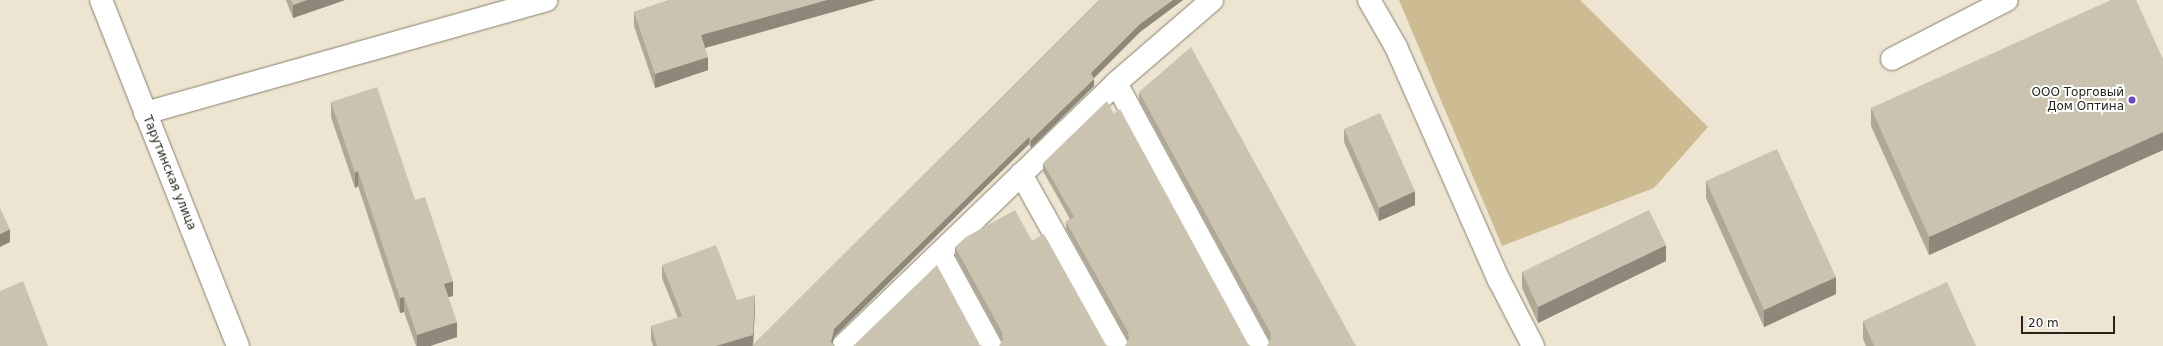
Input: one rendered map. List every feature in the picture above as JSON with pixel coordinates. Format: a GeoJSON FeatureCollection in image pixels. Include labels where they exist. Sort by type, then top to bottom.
{"type":"FeatureCollection","features":[{"type":"Feature","properties":{"kind":"main road","name":"Тарутинская улица"},"geometry":{"type":"LineString","coordinates":[[101,0],[238,346]]}},
{"type":"Feature","properties":{"kind":"main road"},"geometry":{"type":"LineString","coordinates":[[145,113],[546,0]]}},
{"type":"Feature","properties":{"kind":"main road"},"geometry":{"type":"LineString","coordinates":[[848,344],[1116,83],[1212,0]]}},
{"type":"Feature","properties":{"kind":"main road"},"geometry":{"type":"LineString","coordinates":[[1369,0],[1396,47],[1499,280],[1533,346]]}},
{"type":"Feature","properties":{"kind":"main road"},"geometry":{"type":"LineString","coordinates":[[1892,58],[2007,0]]}},
{"type":"Feature","properties":{"kind":"main road"},"geometry":{"type":"LineString","coordinates":[[1116,83],[1259,346]]}},
{"type":"Feature","properties":{"kind":"main road"},"geometry":{"type":"LineString","coordinates":[[1021,174],[1117,346]]}},
{"type":"Feature","properties":{"kind":"main road"},"geometry":{"type":"LineString","coordinates":[[940,253],[991,346]]}},
{"type":"Feature","properties":{"kind":"shaded area"},"geometry":{"type":"Polygon","coordinates":[[[1399,0],[1580,0],[1708,127],[1654,188],[1502,246],[1399,0]]]}},
{"type":"Feature","properties":{"kind":"building"},"geometry":{"type":"Polygon","coordinates":[[[291,0],[307,0],[293,5],[291,0]]]}},
{"type":"Feature","properties":{"kind":"building"},"geometry":{"type":"Polygon","coordinates":[[[669,0],[827,0],[701,35],[708,57],[655,74],[634,12],[669,0]]]}},
{"type":"Feature","properties":{"kind":"building"},"geometry":{"type":"Polygon","coordinates":[[[1099,0],[1173,0],[1140,24],[1091,73],[1094,79],[1031,140],[1029,137],[834,329],[831,342],[835,346],[752,346],[1099,0]]]}},
{"type":"Feature","properties":{"kind":"building"},"geometry":{"type":"Polygon","coordinates":[[[2111,0],[2136,0],[2163,59],[2163,132],[1929,237],[1871,108],[2111,0]]]}},
{"type":"Feature","properties":{"kind":"building"},"geometry":{"type":"Polygon","coordinates":[[[1191,47],[1356,346],[1267,346],[1271,339],[1270,332],[1139,92],[1191,47]]]}},
{"type":"Feature","properties":{"kind":"building"},"geometry":{"type":"Polygon","coordinates":[[[377,87],[415,200],[425,197],[453,281],[444,284],[457,322],[417,335],[404,297],[400,298],[358,171],[355,173],[331,102],[377,87]]]}},
{"type":"Feature","properties":{"kind":"building"},"geometry":{"type":"Polygon","coordinates":[[[1107,101],[1114,114],[1120,109],[1248,344],[1251,346],[1125,346],[1129,339],[1128,332],[1066,222],[1074,217],[1043,163],[1107,101]]]}},
{"type":"Feature","properties":{"kind":"building"},"geometry":{"type":"Polygon","coordinates":[[[1380,113],[1415,191],[1379,208],[1344,129],[1380,113]]]}},
{"type":"Feature","properties":{"kind":"building"},"geometry":{"type":"Polygon","coordinates":[[[1777,149],[1836,277],[1764,310],[1706,181],[1777,149]]]}},
{"type":"Feature","properties":{"kind":"building"},"geometry":{"type":"Polygon","coordinates":[[[0,208],[10,229],[0,234],[0,208]]]}},
{"type":"Feature","properties":{"kind":"building"},"geometry":{"type":"Polygon","coordinates":[[[1015,210],[1032,241],[1044,234],[1106,345],[1109,346],[999,346],[1003,339],[1002,332],[955,247],[966,237],[1015,210]]]}},
{"type":"Feature","properties":{"kind":"building"},"geometry":{"type":"Polygon","coordinates":[[[1649,210],[1666,245],[1538,307],[1522,272],[1649,210]]]}},
{"type":"Feature","properties":{"kind":"building"},"geometry":{"type":"Polygon","coordinates":[[[716,245],[737,300],[755,295],[753,335],[716,346],[657,346],[651,326],[682,316],[662,265],[716,245]]]}},
{"type":"Feature","properties":{"kind":"building"},"geometry":{"type":"Polygon","coordinates":[[[937,265],[980,345],[983,346],[853,346],[937,265]]]}},
{"type":"Feature","properties":{"kind":"building"},"geometry":{"type":"Polygon","coordinates":[[[23,281],[48,346],[0,346],[0,291],[23,281]]]}},
{"type":"Feature","properties":{"kind":"building"},"geometry":{"type":"Polygon","coordinates":[[[1947,282],[1976,346],[1874,346],[1863,321],[1947,282]]]}},
{"type":"Feature","properties":{"kind":"place","name":"ООО Торговый Дом Оптина"},"geometry":{"type":"Point","coordinates":[2132,100]}}]}
